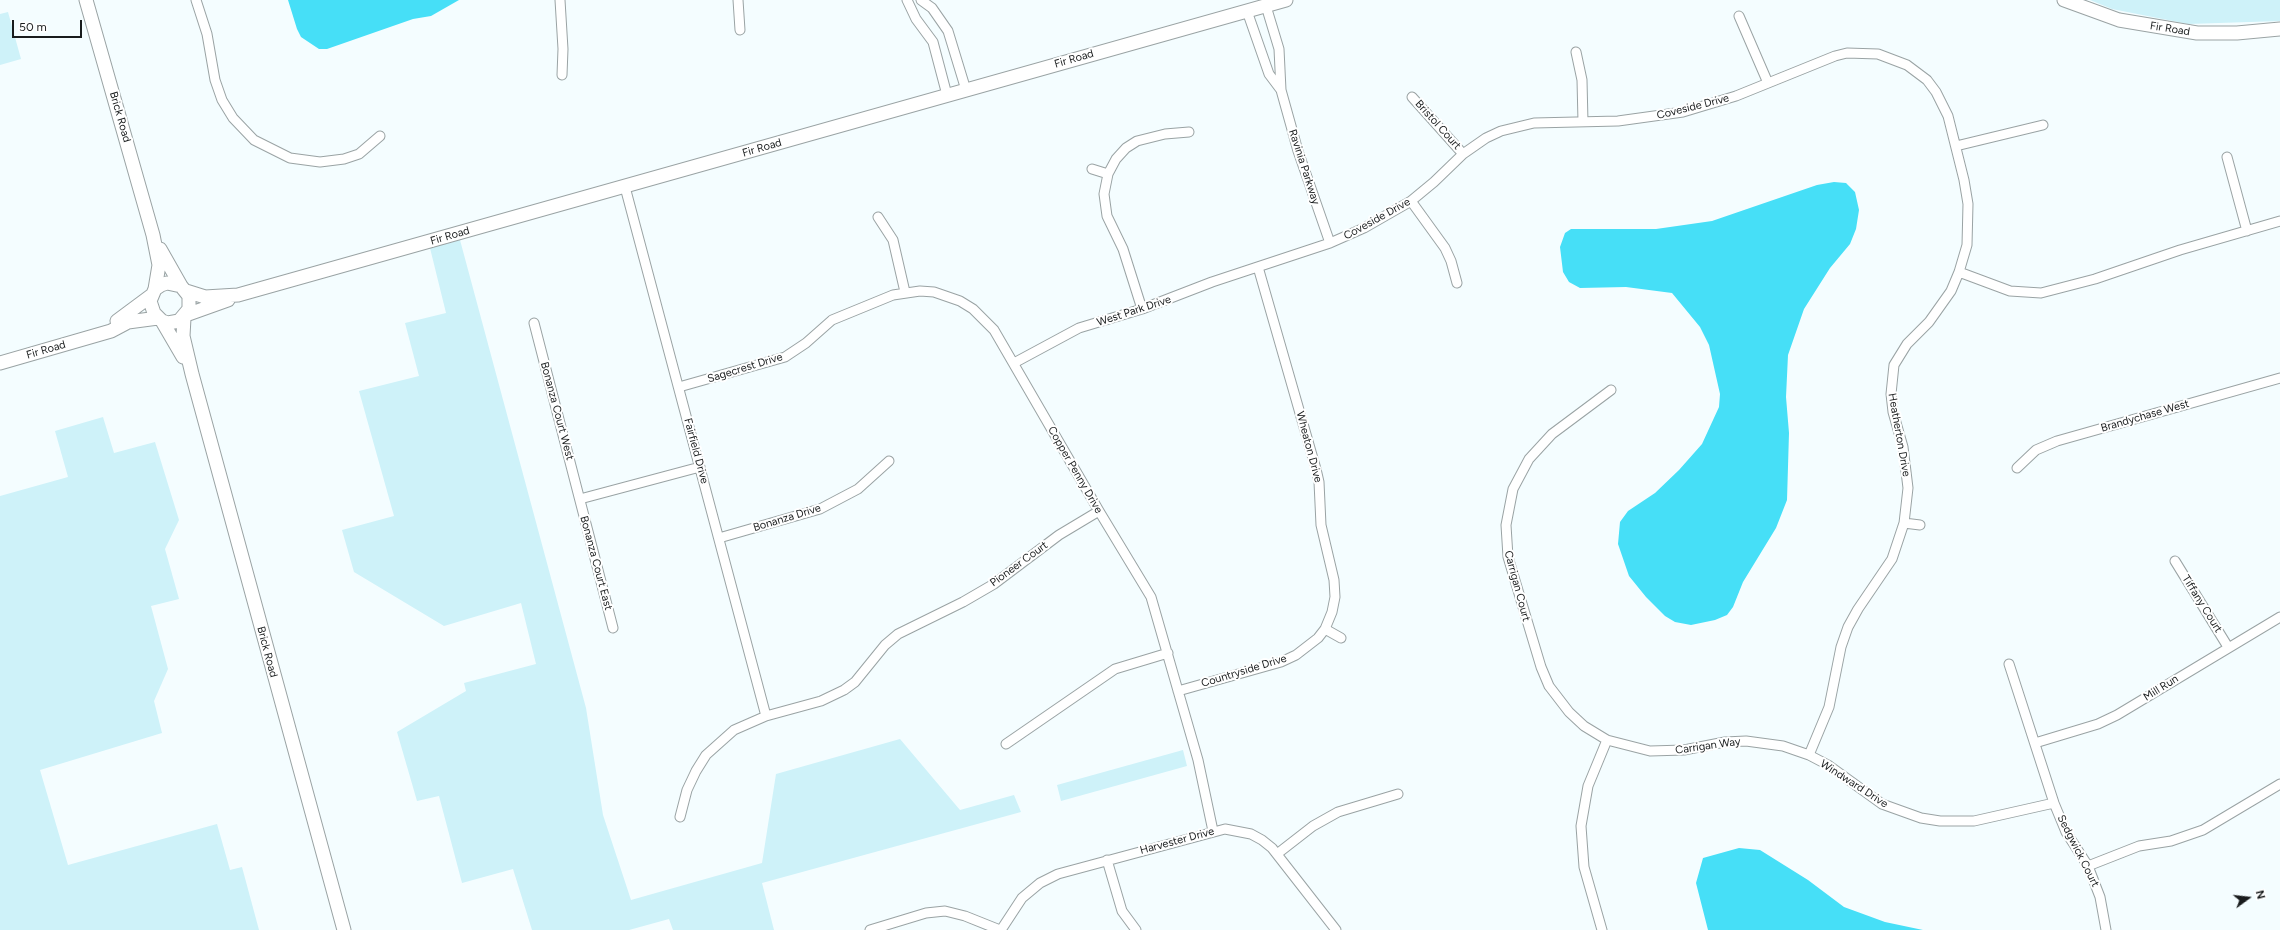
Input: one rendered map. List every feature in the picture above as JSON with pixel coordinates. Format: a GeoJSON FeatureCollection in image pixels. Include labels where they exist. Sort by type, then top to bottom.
{"type":"FeatureCollection","features":[{"type":"Feature","properties":{"kind":"street","name":"Brick Road"},"geometry":{"type":"LineString","coordinates":[[86,0],[153,235],[159,265],[154,292]]}},
{"type":"Feature","properties":{"kind":"street"},"geometry":{"type":"LineString","coordinates":[[196,0],[207,34],[215,80],[222,100],[233,118],[254,140],[271,150],[290,158],[320,162],[344,159],[359,154],[380,136]]}},
{"type":"Feature","properties":{"kind":"street"},"geometry":{"type":"LineString","coordinates":[[560,0],[563,49],[562,75]]}},
{"type":"Feature","properties":{"kind":"street"},"geometry":{"type":"LineString","coordinates":[[738,0],[740,30]]}},
{"type":"Feature","properties":{"kind":"street"},"geometry":{"type":"LineString","coordinates":[[907,0],[916,19],[933,42],[947,95]]}},
{"type":"Feature","properties":{"kind":"street"},"geometry":{"type":"LineString","coordinates":[[921,0],[932,8],[948,31],[966,90]]}},
{"type":"Feature","properties":{"kind":"street","name":"Fir Road"},"geometry":{"type":"LineString","coordinates":[[185,316],[238,295],[1286,0]]}},
{"type":"Feature","properties":{"kind":"street","name":"Fir Road"},"geometry":{"type":"LineString","coordinates":[[2064,0],[2119,20],[2197,33],[2238,33],[2280,29]]}},
{"type":"Feature","properties":{"kind":"street"},"geometry":{"type":"LineString","coordinates":[[1266,6],[1279,48],[1281,90]]}},
{"type":"Feature","properties":{"kind":"street"},"geometry":{"type":"LineString","coordinates":[[1248,11],[1269,74],[1281,90]]}},
{"type":"Feature","properties":{"kind":"street"},"geometry":{"type":"LineString","coordinates":[[1740,16],[1768,83]]}},
{"type":"Feature","properties":{"kind":"street"},"geometry":{"type":"LineString","coordinates":[[1576,52],[1582,80],[1583,122]]}},
{"type":"Feature","properties":{"kind":"street","name":"Coveside Drive"},"geometry":{"type":"LineString","coordinates":[[1258,267],[1330,243],[1364,228],[1411,201],[1434,182],[1463,154],[1486,138],[1516,127],[1534,123],[1618,121],[1683,112],[1736,96],[1847,53],[1862,52],[1893,58],[1917,72],[1936,92],[1948,116],[1964,180],[1968,226],[1967,245],[1959,272]]}},
{"type":"Feature","properties":{"kind":"street","name":"Ravinia Parkway"},"geometry":{"type":"LineString","coordinates":[[1281,90],[1298,151],[1330,243]]}},
{"type":"Feature","properties":{"kind":"street","name":"Bristol Court"},"geometry":{"type":"LineString","coordinates":[[1412,97],[1463,154]]}},
{"type":"Feature","properties":{"kind":"street"},"geometry":{"type":"LineString","coordinates":[[1956,146],[2043,125]]}},
{"type":"Feature","properties":{"kind":"street"},"geometry":{"type":"LineString","coordinates":[[1142,309],[1123,249],[1107,216],[1104,194],[1108,174],[1116,159],[1126,148],[1137,141],[1165,134],[1189,132]]}},
{"type":"Feature","properties":{"kind":"street"},"geometry":{"type":"LineString","coordinates":[[2227,157],[2246,231]]}},
{"type":"Feature","properties":{"kind":"street"},"geometry":{"type":"LineString","coordinates":[[1092,169],[1108,174]]}},
{"type":"Feature","properties":{"kind":"street","name":"Fairfield Drive"},"geometry":{"type":"LineString","coordinates":[[625,187],[766,716]]}},
{"type":"Feature","properties":{"kind":"street"},"geometry":{"type":"LineString","coordinates":[[1411,201],[1445,248],[1451,261],[1457,283]]}},
{"type":"Feature","properties":{"kind":"street"},"geometry":{"type":"LineString","coordinates":[[878,217],[893,240],[905,292]]}},
{"type":"Feature","properties":{"kind":"street"},"geometry":{"type":"LineString","coordinates":[[1959,272],[2010,291],[2041,293],[2095,279],[2180,250],[2280,221]]}},
{"type":"Feature","properties":{"kind":"street","name":"Brick Road"},"geometry":{"type":"LineString","coordinates":[[153,235],[184,288]]}},
{"type":"Feature","properties":{"kind":"street","name":"West Park Drive"},"geometry":{"type":"LineString","coordinates":[[1014,363],[1070,332],[1142,309],[1258,267]]}},
{"type":"Feature","properties":{"kind":"street","name":"Wheaton Drive"},"geometry":{"type":"LineString","coordinates":[[1258,267],[1319,482],[1320,524],[1334,580],[1335,597],[1332,612],[1325,629]]}},
{"type":"Feature","properties":{"kind":"street","name":"Heatherton Drive"},"geometry":{"type":"LineString","coordinates":[[1809,755],[1829,706],[1841,647],[1848,627],[1858,609],[1892,559],[1904,523],[1908,504],[1908,481],[1903,447],[1893,412],[1891,394],[1894,365],[1906,344],[1941,307],[1959,272]]}},
{"type":"Feature","properties":{"kind":"street"},"geometry":{"type":"LineString","coordinates":[[167,283],[184,288],[190,303],[185,316],[174,322],[160,320],[151,308],[154,292],[167,283]]}},
{"type":"Feature","properties":{"kind":"street","name":"Fir Road"},"geometry":{"type":"LineString","coordinates":[[184,288],[205,297],[238,295]]}},
{"type":"Feature","properties":{"kind":"street","name":"Fir Road"},"geometry":{"type":"LineString","coordinates":[[91,337],[130,313],[154,292]]}},
{"type":"Feature","properties":{"kind":"street","name":"Sagecrest Drive"},"geometry":{"type":"LineString","coordinates":[[679,387],[785,357],[806,342],[832,320],[852,310],[905,292],[934,292],[960,301]]}},
{"type":"Feature","properties":{"kind":"street","name":"Copper Penny Drive"},"geometry":{"type":"LineString","coordinates":[[960,301],[984,318],[994,330],[1099,511],[1151,597],[1198,760],[1213,831]]}},
{"type":"Feature","properties":{"kind":"street","name":"Brick Road"},"geometry":{"type":"LineString","coordinates":[[185,316],[183,336],[192,374],[344,930]]}},
{"type":"Feature","properties":{"kind":"street","name":"Brick Road"},"geometry":{"type":"LineString","coordinates":[[160,320],[192,374]]}},
{"type":"Feature","properties":{"kind":"street","name":"Fir Road"},"geometry":{"type":"LineString","coordinates":[[0,363],[111,331],[128,322],[160,320]]}},
{"type":"Feature","properties":{"kind":"street","name":"Bonanza Court West"},"geometry":{"type":"LineString","coordinates":[[534,323],[580,499]]}},
{"type":"Feature","properties":{"kind":"street","name":"Brandychase West"},"geometry":{"type":"LineString","coordinates":[[2017,468],[2036,450],[2057,441],[2280,378]]}},
{"type":"Feature","properties":{"kind":"street","name":"Carrigan Court"},"geometry":{"type":"LineString","coordinates":[[1607,740],[1584,726],[1569,712],[1549,686],[1541,667],[1508,557],[1506,525],[1513,489],[1520,474],[1539,447],[1567,423],[1611,390]]}},
{"type":"Feature","properties":{"kind":"street","name":"Bonanza Drive"},"geometry":{"type":"LineString","coordinates":[[719,538],[820,509],[858,489],[889,461]]}},
{"type":"Feature","properties":{"kind":"street"},"geometry":{"type":"LineString","coordinates":[[580,499],[700,467]]}},
{"type":"Feature","properties":{"kind":"street","name":"Bonanza Court East"},"geometry":{"type":"LineString","coordinates":[[580,499],[613,628]]}},
{"type":"Feature","properties":{"kind":"street","name":"Pioneer Court"},"geometry":{"type":"LineString","coordinates":[[680,817],[687,790],[706,755],[734,730],[766,716],[821,701],[844,690],[855,682],[885,645],[898,634],[994,584],[1059,535],[1099,511]]}},
{"type":"Feature","properties":{"kind":"street"},"geometry":{"type":"LineString","coordinates":[[1904,523],[1920,525]]}},
{"type":"Feature","properties":{"kind":"street","name":"Tiffany Court"},"geometry":{"type":"LineString","coordinates":[[2176,561],[2228,647]]}},
{"type":"Feature","properties":{"kind":"street","name":"Mill Run"},"geometry":{"type":"LineString","coordinates":[[2035,743],[2098,724],[2117,715],[2280,617]]}},
{"type":"Feature","properties":{"kind":"street"},"geometry":{"type":"LineString","coordinates":[[1325,629],[1341,638]]}},
{"type":"Feature","properties":{"kind":"street","name":"Countryside Drive"},"geometry":{"type":"LineString","coordinates":[[1178,691],[1281,662],[1308,647],[1325,629]]}},
{"type":"Feature","properties":{"kind":"street"},"geometry":{"type":"LineString","coordinates":[[1006,744],[1116,669],[1168,653]]}},
{"type":"Feature","properties":{"kind":"street","name":"Sedgwick Court"},"geometry":{"type":"LineString","coordinates":[[2009,664],[2054,803],[2066,832],[2088,866],[2100,897],[2106,930]]}},
{"type":"Feature","properties":{"kind":"street"},"geometry":{"type":"LineString","coordinates":[[1602,930],[1584,867],[1581,826],[1588,786],[1607,740]]}},
{"type":"Feature","properties":{"kind":"street","name":"Carrigan Way"},"geometry":{"type":"LineString","coordinates":[[1607,740],[1642,750],[1669,751],[1725,742],[1746,741],[1777,745],[1809,755]]}},
{"type":"Feature","properties":{"kind":"street","name":"Windward Drive"},"geometry":{"type":"LineString","coordinates":[[1809,755],[1838,772],[1882,804],[1901,812],[1940,821],[1974,821],[1994,818],[2054,803]]}},
{"type":"Feature","properties":{"kind":"street"},"geometry":{"type":"LineString","coordinates":[[2088,866],[2139,846],[2191,835],[2209,827],[2279,786]]}},
{"type":"Feature","properties":{"kind":"street"},"geometry":{"type":"LineString","coordinates":[[1277,854],[1313,826],[1338,812],[1398,794]]}},
{"type":"Feature","properties":{"kind":"street","name":"Harvester Drive"},"geometry":{"type":"LineString","coordinates":[[1001,930],[1015,906],[1040,883],[1058,874],[1213,831],[1237,830],[1251,834],[1262,840],[1277,854],[1336,930]]}},
{"type":"Feature","properties":{"kind":"street"},"geometry":{"type":"LineString","coordinates":[[1106,860],[1122,911],[1136,930]]}},
{"type":"Feature","properties":{"kind":"street"},"geometry":{"type":"LineString","coordinates":[[870,930],[926,913],[945,911],[966,916],[1001,930]]}},
{"type":"Feature","properties":{"kind":"shaded area"},"geometry":{"type":"Polygon","coordinates":[[[2090,0],[2280,0],[2280,21],[2188,24],[2112,9],[2090,0]]]}},
{"type":"Feature","properties":{"kind":"shaded area"},"geometry":{"type":"Polygon","coordinates":[[[8,12],[21,59],[0,65],[0,14],[8,12]]]}},
{"type":"Feature","properties":{"kind":"shaded area"},"geometry":{"type":"Polygon","coordinates":[[[460,240],[586,708],[603,815],[631,900],[762,863],[776,774],[900,739],[960,810],[1014,795],[1021,812],[762,883],[774,930],[673,930],[669,919],[629,930],[532,930],[513,869],[462,883],[439,796],[417,801],[397,732],[466,691],[464,683],[536,664],[521,603],[444,626],[354,572],[342,530],[394,516],[359,391],[419,376],[405,323],[446,313],[430,248],[460,240]]]}},
{"type":"Feature","properties":{"kind":"shaded area"},"geometry":{"type":"Polygon","coordinates":[[[103,417],[114,453],[155,442],[179,520],[165,549],[179,599],[151,606],[168,669],[154,701],[162,733],[40,770],[68,865],[217,824],[230,870],[242,867],[259,930],[0,930],[0,496],[68,477],[55,431],[103,417]]]}},
{"type":"Feature","properties":{"kind":"shaded area"},"geometry":{"type":"Polygon","coordinates":[[[1183,750],[1187,766],[1061,801],[1057,785],[1183,750]]]}},
{"type":"Feature","properties":{"kind":"water"},"geometry":{"type":"Polygon","coordinates":[[[288,0],[459,0],[431,16],[413,19],[327,49],[319,49],[301,37],[288,0]]]}},
{"type":"Feature","properties":{"kind":"water"},"geometry":{"type":"Polygon","coordinates":[[[1834,182],[1846,183],[1855,192],[1859,210],[1856,229],[1850,244],[1830,268],[1804,309],[1788,355],[1786,397],[1789,433],[1787,500],[1776,528],[1743,582],[1733,607],[1727,615],[1715,620],[1691,625],[1675,622],[1665,616],[1646,597],[1629,576],[1618,544],[1620,522],[1628,511],[1655,493],[1679,470],[1702,444],[1719,407],[1720,394],[1709,345],[1700,327],[1672,293],[1626,287],[1580,288],[1569,282],[1563,272],[1560,247],[1565,233],[1571,229],[1656,229],[1712,221],[1817,185],[1834,182]]]}},
{"type":"Feature","properties":{"kind":"water"},"geometry":{"type":"Polygon","coordinates":[[[1739,848],[1760,850],[1808,880],[1844,907],[1885,922],[1923,930],[1708,930],[1696,883],[1703,858],[1739,848]]]}}]}
